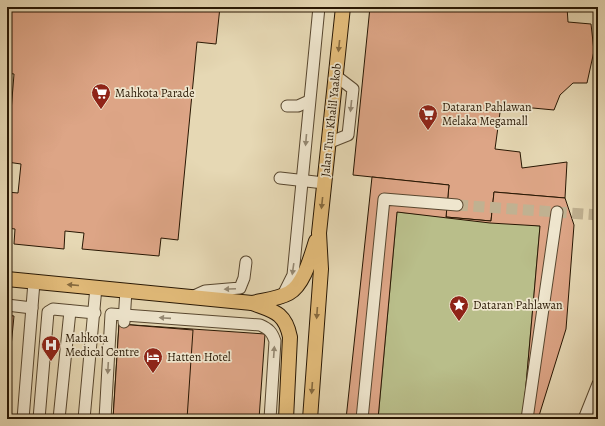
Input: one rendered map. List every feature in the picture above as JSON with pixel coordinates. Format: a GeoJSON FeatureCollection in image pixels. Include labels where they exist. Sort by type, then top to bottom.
{"type":"FeatureCollection","features":[{"type":"Feature","properties":{"kind":"main road","name":"Jalan Tun Khalil Yaakob"},"geometry":{"type":"LineString","coordinates":[[310,419],[321,269],[319,233],[343,7]]}},
{"type":"Feature","properties":{"kind":"main road","name":"Jalan Tun Khalil Yaakob"},"geometry":{"type":"LineString","coordinates":[[252,303],[282,297],[291,292],[298,284],[306,270],[319,233]]}},
{"type":"Feature","properties":{"kind":"main road"},"geometry":{"type":"LineString","coordinates":[[7,279],[194,296],[252,303],[278,313],[288,328],[290,337],[286,419]]}},
{"type":"Feature","properties":{"kind":"street"},"geometry":{"type":"LineString","coordinates":[[282,297],[293,275],[319,7]]}},
{"type":"Feature","properties":{"kind":"street"},"geometry":{"type":"LineString","coordinates":[[287,106],[298,106],[309,101]]}},
{"type":"Feature","properties":{"kind":"street"},"geometry":{"type":"LineString","coordinates":[[280,178],[324,183]]}},
{"type":"Feature","properties":{"kind":"street"},"geometry":{"type":"LineString","coordinates":[[362,419],[384,199],[457,205]]}},
{"type":"Feature","properties":{"kind":"street"},"geometry":{"type":"LineString","coordinates":[[527,419],[557,212]]}},
{"type":"Feature","properties":{"kind":"street"},"geometry":{"type":"LineString","coordinates":[[194,296],[205,291],[240,288],[244,278],[246,262]]}},
{"type":"Feature","properties":{"kind":"street"},"geometry":{"type":"LineString","coordinates":[[23,419],[34,282]]}},
{"type":"Feature","properties":{"kind":"street"},"geometry":{"type":"LineString","coordinates":[[84,419],[95,313],[96,287]]}},
{"type":"Feature","properties":{"kind":"street"},"geometry":{"type":"LineString","coordinates":[[124,319],[126,290]]}},
{"type":"Feature","properties":{"kind":"street"},"geometry":{"type":"LineString","coordinates":[[7,305],[32,308]]}},
{"type":"Feature","properties":{"kind":"street"},"geometry":{"type":"LineString","coordinates":[[40,419],[48,312],[53,309],[95,313]]}},
{"type":"Feature","properties":{"kind":"street"},"geometry":{"type":"LineString","coordinates":[[59,419],[70,311]]}},
{"type":"Feature","properties":{"kind":"street"},"geometry":{"type":"LineString","coordinates":[[105,419],[111,314],[124,319],[260,326],[272,332],[275,341],[270,419]]}},
{"type":"Feature","properties":{"kind":"street"},"geometry":{"type":"LineString","coordinates":[[273,370],[289,369]]}},
{"type":"Feature","properties":{"kind":"street"},"geometry":{"type":"LineString","coordinates":[[584,419],[598,384]]}},
{"type":"Feature","properties":{"kind":"street"},"geometry":{"type":"LineString","coordinates":[[596,419],[598,413]]}},
{"type":"Feature","properties":{"kind":"green space","name":"Dataran Pahlawan"},"geometry":{"type":"Polygon","coordinates":[[[397,212],[540,226],[523,419],[378,419],[397,212]]]}},
{"type":"Feature","properties":{"kind":"building","name":"Mahkota Parade"},"geometry":{"type":"Polygon","coordinates":[[[7,7],[220,7],[216,44],[197,42],[178,240],[161,238],[159,256],[82,249],[84,233],[65,231],[64,249],[14,244],[15,229],[7,228],[7,192],[18,193],[21,164],[7,162],[14,74],[7,73],[7,7]]]}},
{"type":"Feature","properties":{"kind":"building","name":"Dataran Pahlawan Melaka Megamall"},"geometry":{"type":"Polygon","coordinates":[[[370,7],[567,7],[568,22],[591,24],[594,51],[587,83],[573,83],[560,95],[554,110],[501,105],[495,149],[520,152],[522,168],[567,162],[565,198],[494,192],[491,221],[446,217],[449,185],[353,175],[370,7]]]}},
{"type":"Feature","properties":{"kind":"building"},"geometry":{"type":"Polygon","coordinates":[[[372,177],[449,185],[446,217],[491,221],[494,192],[565,198],[574,225],[566,329],[538,419],[523,419],[540,226],[490,223],[397,212],[378,419],[346,419],[372,177]]]}},
{"type":"Feature","properties":{"kind":"building"},"geometry":{"type":"Polygon","coordinates":[[[7,315],[14,316],[7,388],[7,315]]]}},
{"type":"Feature","properties":{"kind":"building"},"geometry":{"type":"Polygon","coordinates":[[[119,324],[265,334],[259,419],[113,419],[119,324]]]}},
{"type":"Feature","properties":{"kind":"building","name":"Hatten Hotel"},"geometry":{"type":"Polygon","coordinates":[[[119,324],[193,330],[187,419],[113,419],[119,324]]]}},
{"type":"Feature","properties":{"kind":"tunnel"},"geometry":{"type":"LineString","coordinates":[[457,205],[598,215]]}},
{"type":"Feature","properties":{"kind":"place","name":"Mahkota Parade"},"geometry":{"type":"Point","coordinates":[101,110]}},
{"type":"Feature","properties":{"kind":"place","name":"Dataran Pahlawan Melaka Megamall"},"geometry":{"type":"Point","coordinates":[428,131]}},
{"type":"Feature","properties":{"kind":"place","name":"Dataran Pahlawan"},"geometry":{"type":"Point","coordinates":[459,322]}},
{"type":"Feature","properties":{"kind":"place","name":"Mahkota Medical Centre"},"geometry":{"type":"Point","coordinates":[51,362]}},
{"type":"Feature","properties":{"kind":"place","name":"Hatten Hotel"},"geometry":{"type":"Point","coordinates":[153,374]}}]}
